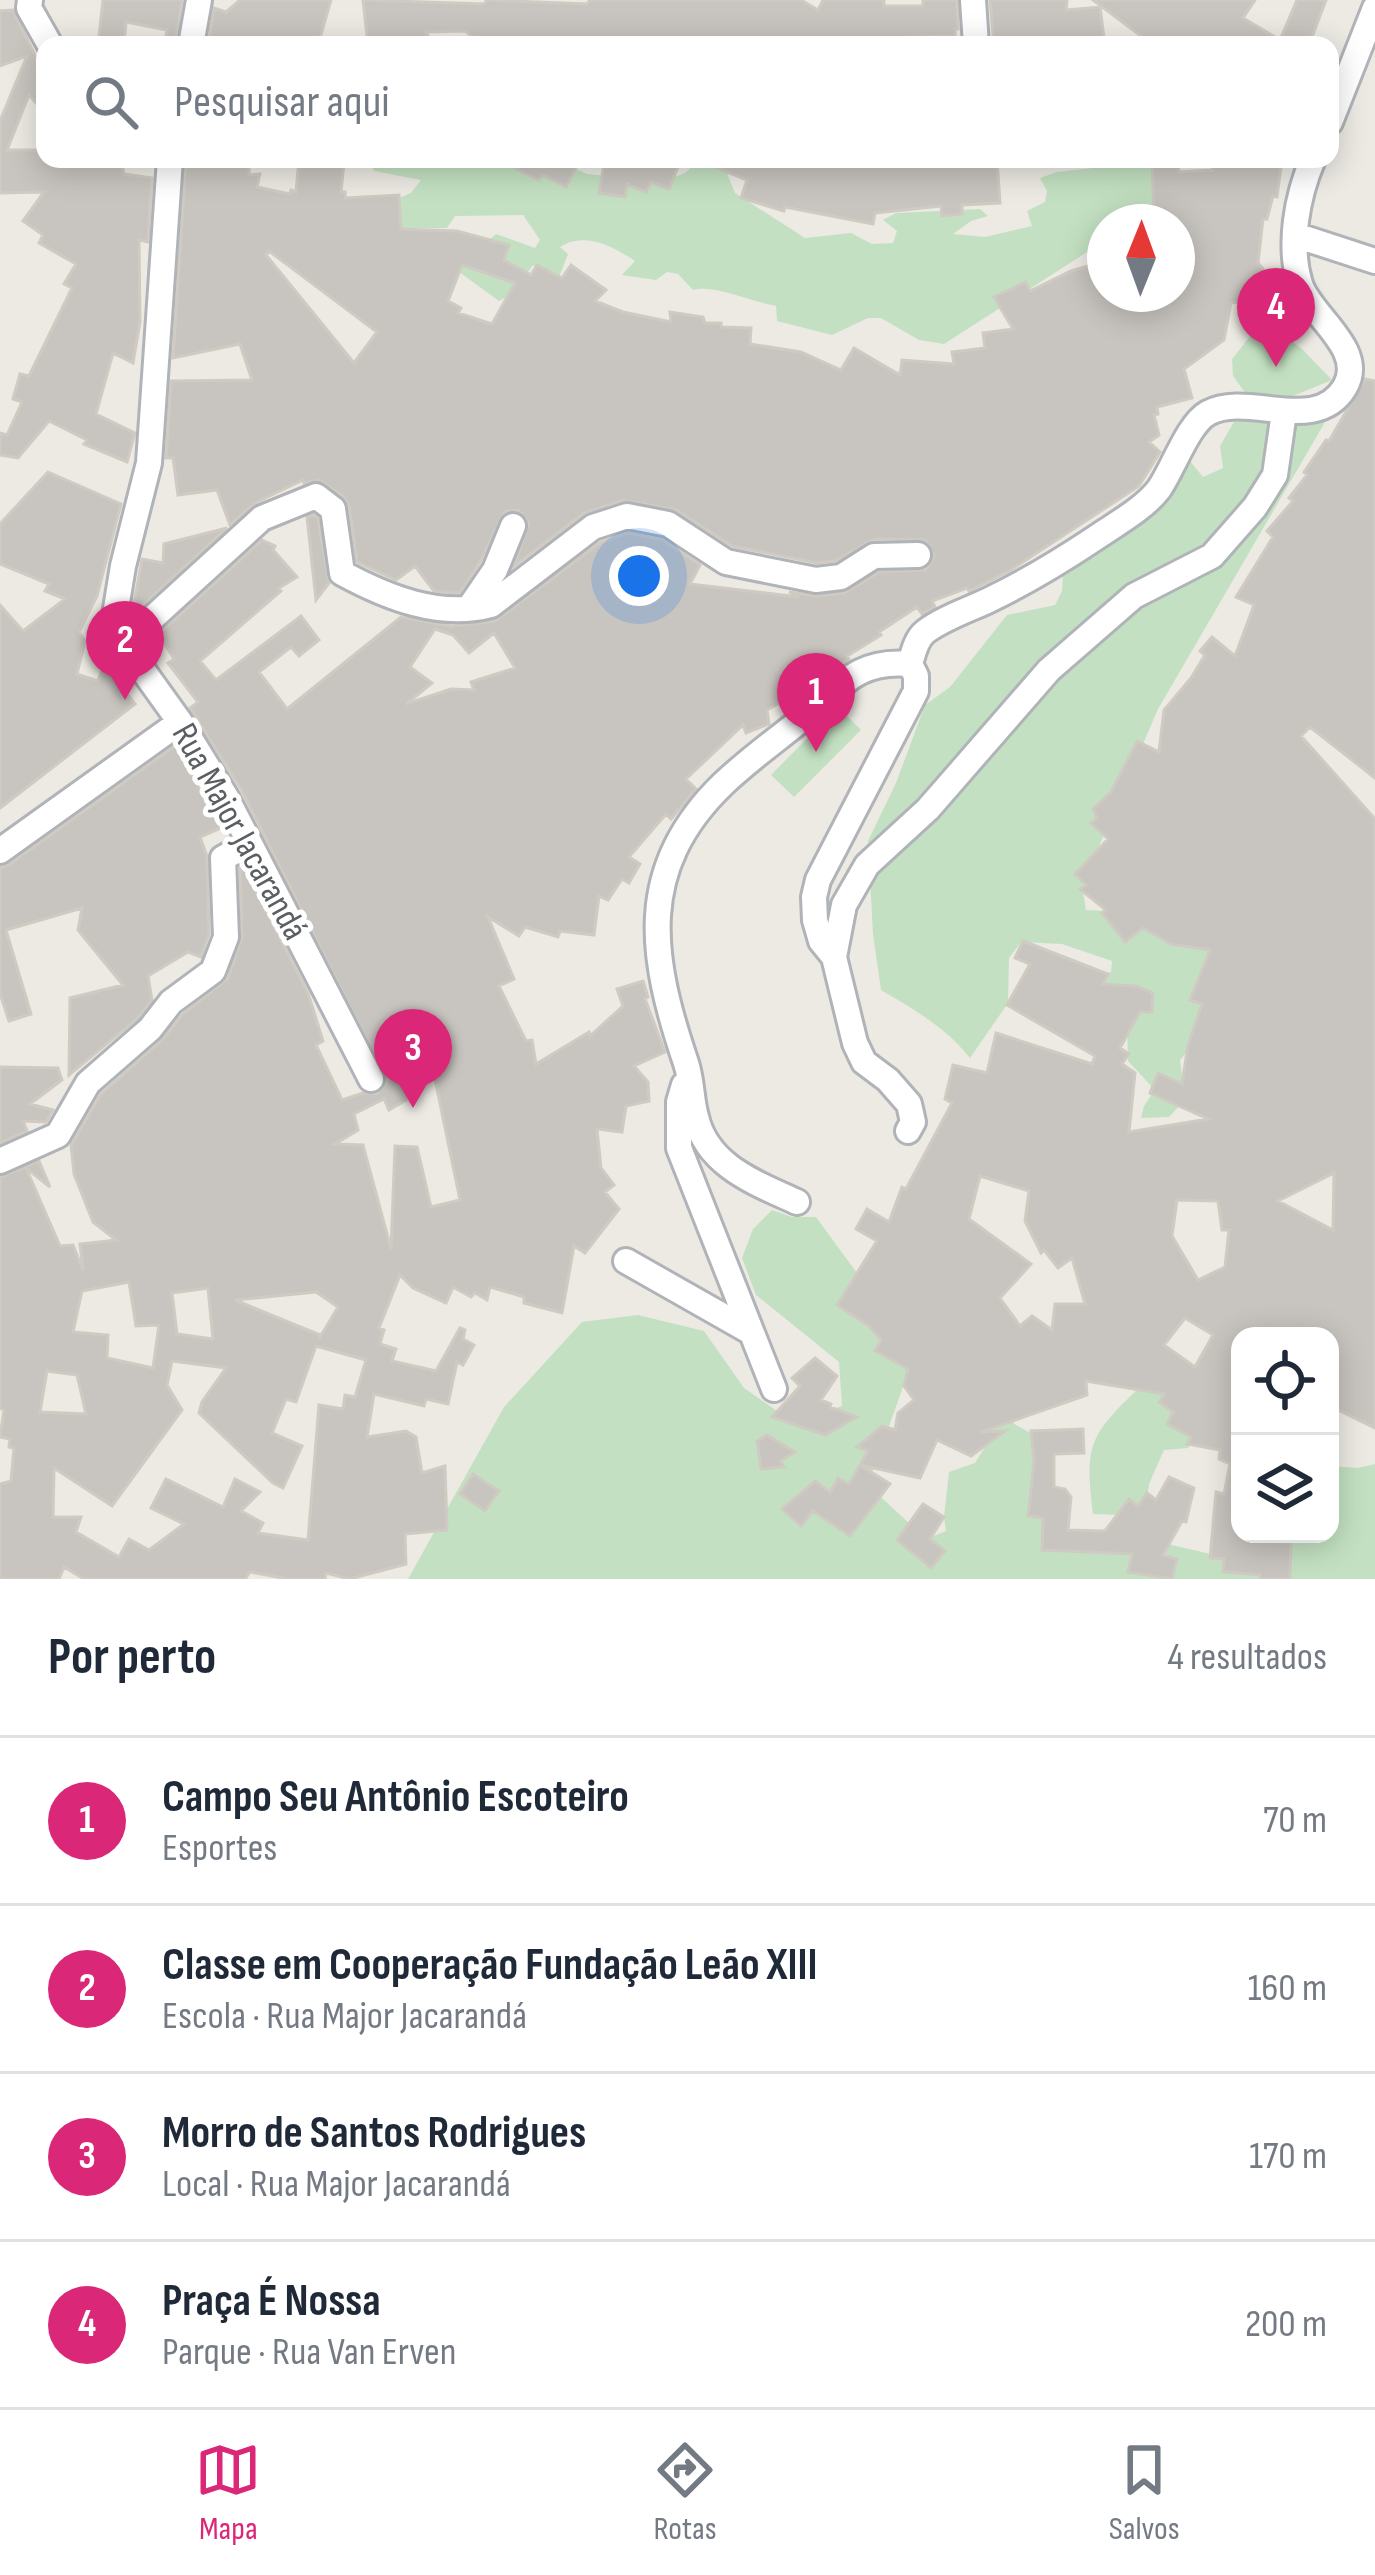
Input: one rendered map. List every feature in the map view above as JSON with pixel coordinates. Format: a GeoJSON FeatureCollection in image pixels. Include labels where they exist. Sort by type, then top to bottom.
{"type":"FeatureCollection","features":[{"type":"Feature","properties":{"kind":"street"},"geometry":{"type":"LineString","coordinates":[[30,0],[29,8],[45,36]]}},
{"type":"Feature","properties":{"kind":"street"},"geometry":{"type":"LineString","coordinates":[[193,36],[199,0]]}},
{"type":"Feature","properties":{"kind":"street"},"geometry":{"type":"LineString","coordinates":[[974,0],[976,36]]}},
{"type":"Feature","properties":{"kind":"street"},"geometry":{"type":"LineString","coordinates":[[1339,99],[1375,8]]}},
{"type":"Feature","properties":{"kind":"street"},"geometry":{"type":"LineString","coordinates":[[169,168],[149,463],[114,621],[124,644],[262,518],[316,496],[333,509],[342,573],[404,604],[491,605],[593,527],[627,516],[668,524],[726,562],[816,580],[842,577],[874,556],[918,554]]}},
{"type":"Feature","properties":{"kind":"street"},"geometry":{"type":"LineString","coordinates":[[910,664],[925,632],[1002,594],[1087,543],[1156,493],[1196,422],[1210,411],[1253,407],[1284,412],[1330,402],[1343,390],[1349,377],[1345,350],[1306,300],[1298,280],[1295,235],[1299,199],[1310,168]]}},
{"type":"Feature","properties":{"kind":"street"},"geometry":{"type":"LineString","coordinates":[[1295,235],[1375,261]]}},
{"type":"Feature","properties":{"kind":"street"},"geometry":{"type":"LineString","coordinates":[[908,1131],[913,1122],[909,1104],[864,1062],[855,1043],[834,957],[844,905],[867,865],[928,809],[1049,670],[1134,596],[1212,556],[1255,507],[1275,475],[1284,412]]}},
{"type":"Feature","properties":{"kind":"street"},"geometry":{"type":"LineString","coordinates":[[469,608],[495,570],[513,526]]}},
{"type":"Feature","properties":{"kind":"street","name":"Rua Major Jacarandá"},"geometry":{"type":"LineString","coordinates":[[124,644],[181,722],[371,1079]]}},
{"type":"Feature","properties":{"kind":"street"},"geometry":{"type":"LineString","coordinates":[[834,957],[821,941],[814,920],[818,880],[916,691],[910,664]]}},
{"type":"Feature","properties":{"kind":"street"},"geometry":{"type":"LineString","coordinates":[[797,1202],[749,1180],[717,1158],[696,1120],[688,1072],[665,1004],[656,951],[657,898],[668,861],[691,820],[723,784],[868,665],[910,664]]}},
{"type":"Feature","properties":{"kind":"street"},"geometry":{"type":"LineString","coordinates":[[0,851],[181,722]]}},
{"type":"Feature","properties":{"kind":"street"},"geometry":{"type":"LineString","coordinates":[[0,1161],[58,1135],[88,1083],[150,1029],[172,1002],[213,971],[226,937],[223,858],[250,844]]}},
{"type":"Feature","properties":{"kind":"street"},"geometry":{"type":"LineString","coordinates":[[688,1072],[679,1102],[679,1148],[774,1389]]}},
{"type":"Feature","properties":{"kind":"street"},"geometry":{"type":"LineString","coordinates":[[626,1261],[751,1332]]}},
{"type":"Feature","properties":{"kind":"green space"},"geometry":{"type":"Polygon","coordinates":[[[372,168],[574,168],[587,174],[664,181],[690,168],[729,168],[735,193],[805,238],[851,233],[872,244],[893,243],[897,231],[883,220],[896,213],[980,209],[988,216],[953,234],[985,237],[1032,226],[1027,211],[1045,202],[1047,191],[1040,178],[1057,172],[1164,168],[1166,204],[1087,204],[1087,252],[944,344],[919,340],[881,318],[868,318],[832,335],[777,321],[776,306],[722,291],[693,290],[678,274],[667,272],[656,280],[622,275],[635,261],[588,240],[560,247],[568,254],[558,280],[533,265],[512,294],[499,301],[455,269],[496,234],[535,248],[540,240],[523,215],[455,216],[447,228],[380,228],[387,203],[411,193],[421,180],[372,168]]]}},
{"type":"Feature","properties":{"kind":"green space"},"geometry":{"type":"Polygon","coordinates":[[[1263,320],[1302,349],[1332,380],[1283,400],[1246,394],[1233,376],[1232,359],[1263,320]]]}},
{"type":"Feature","properties":{"kind":"green space"},"geometry":{"type":"Polygon","coordinates":[[[1335,405],[1158,709],[1082,886],[1086,910],[1161,913],[1208,940],[1201,1020],[1180,1060],[1185,1100],[1169,1117],[1141,1118],[1155,1090],[1128,1061],[1127,1014],[1089,995],[1101,975],[1111,972],[1112,961],[1062,944],[1021,942],[1009,958],[1008,1003],[970,1058],[940,1028],[881,990],[873,934],[868,841],[925,705],[950,687],[1007,615],[1055,605],[1063,575],[1038,575],[1132,506],[1191,442],[1189,460],[1203,477],[1223,468],[1220,446],[1242,408],[1335,405]]]}},
{"type":"Feature","properties":{"kind":"green space"},"geometry":{"type":"Polygon","coordinates":[[[838,707],[861,730],[794,797],[771,775],[838,707]]]}},
{"type":"Feature","properties":{"kind":"green space"},"geometry":{"type":"Polygon","coordinates":[[[772,1210],[792,1217],[816,1217],[895,1325],[918,1345],[868,1485],[926,1539],[946,1531],[949,1472],[975,1463],[988,1442],[968,1425],[981,1397],[1038,1437],[1044,1486],[1071,1536],[1115,1538],[1120,1515],[1093,1514],[1091,1455],[1102,1429],[1143,1384],[1203,1429],[1188,1448],[1164,1450],[1149,1484],[1142,1538],[1215,1555],[1241,1569],[1263,1543],[1339,1543],[1339,1467],[1375,1464],[1375,1579],[408,1579],[504,1407],[582,1322],[638,1315],[704,1331],[744,1388],[794,1423],[842,1406],[839,1362],[756,1295],[742,1258],[753,1229],[772,1210]]]}},
{"type":"Feature","properties":{"kind":"building"},"geometry":{"type":"Polygon","coordinates":[[[103,0],[182,0],[176,36],[126,22],[125,36],[99,36],[103,0]]]}},
{"type":"Feature","properties":{"kind":"building"},"geometry":{"type":"Polygon","coordinates":[[[240,0],[331,0],[321,36],[209,36],[214,8],[226,12],[240,0]]]}},
{"type":"Feature","properties":{"kind":"building"},"geometry":{"type":"Polygon","coordinates":[[[363,0],[587,4],[590,0],[801,0],[818,10],[823,0],[884,0],[884,6],[923,6],[923,0],[957,0],[955,36],[472,36],[465,31],[367,36],[363,0]]]}},
{"type":"Feature","properties":{"kind":"building"},"geometry":{"type":"Polygon","coordinates":[[[990,0],[1067,0],[1066,10],[1100,7],[1104,36],[993,36],[990,0]]]}},
{"type":"Feature","properties":{"kind":"building"},"geometry":{"type":"Polygon","coordinates":[[[1093,0],[1255,0],[1243,18],[1273,36],[1141,36],[1093,0]]]}},
{"type":"Feature","properties":{"kind":"building"},"geometry":{"type":"Polygon","coordinates":[[[1297,0],[1326,0],[1312,36],[1282,36],[1297,0]]]}},
{"type":"Feature","properties":{"kind":"building"},"geometry":{"type":"Polygon","coordinates":[[[13,10],[36,57],[36,103],[29,95],[7,150],[36,150],[36,168],[123,168],[124,174],[152,178],[148,242],[139,240],[140,322],[133,363],[113,353],[96,414],[135,433],[127,462],[84,444],[87,440],[49,421],[18,458],[0,455],[0,433],[7,435],[22,402],[13,399],[20,374],[29,376],[72,288],[64,284],[76,264],[39,243],[43,235],[23,221],[44,192],[0,193],[0,121],[27,56],[0,66],[0,11],[13,10]]]}},
{"type":"Feature","properties":{"kind":"building"},"geometry":{"type":"Polygon","coordinates":[[[185,168],[249,168],[249,175],[260,174],[257,187],[290,194],[296,192],[298,168],[343,168],[341,192],[345,198],[399,195],[401,229],[457,231],[509,245],[504,260],[531,275],[537,265],[562,278],[571,265],[606,290],[595,301],[623,312],[671,322],[670,312],[703,317],[705,323],[721,323],[721,327],[751,328],[750,344],[801,352],[841,370],[854,348],[900,375],[902,360],[954,364],[952,352],[985,348],[983,333],[1013,329],[994,297],[1026,282],[1030,291],[1087,266],[1087,312],[1195,312],[1195,204],[1154,204],[1152,168],[1178,168],[1179,172],[1281,168],[1277,197],[1273,196],[1267,219],[1263,219],[1258,263],[1272,280],[1247,301],[1231,303],[1224,340],[1184,369],[1192,398],[1157,407],[1159,435],[1149,442],[1160,452],[1139,486],[1009,571],[969,591],[932,601],[935,607],[922,614],[917,607],[824,678],[767,710],[769,724],[746,733],[743,725],[686,779],[696,789],[671,819],[666,814],[629,857],[640,864],[629,883],[622,879],[608,900],[599,896],[594,935],[560,931],[558,937],[525,927],[519,936],[488,917],[514,979],[499,986],[526,1041],[532,1040],[536,1064],[589,1032],[590,1036],[623,1006],[617,989],[643,981],[665,1052],[634,1066],[648,1082],[649,1101],[626,1106],[622,1132],[597,1129],[601,1168],[614,1185],[605,1192],[619,1209],[585,1253],[574,1246],[562,1313],[490,1287],[487,1300],[453,1287],[446,1303],[413,1288],[400,1275],[379,1328],[384,1330],[380,1344],[396,1349],[392,1361],[436,1371],[460,1328],[465,1330],[463,1339],[474,1345],[463,1365],[457,1362],[448,1404],[426,1399],[424,1406],[374,1394],[367,1437],[406,1431],[416,1437],[422,1473],[445,1466],[447,1530],[405,1534],[406,1564],[350,1579],[326,1573],[325,1579],[288,1579],[250,1572],[245,1579],[84,1579],[64,1567],[59,1579],[0,1579],[0,1484],[11,1481],[14,1448],[9,1447],[10,1439],[0,1437],[4,1410],[0,1408],[0,1177],[39,1161],[50,1187],[26,1168],[60,1246],[73,1245],[83,1270],[80,1244],[116,1240],[93,1222],[74,1174],[71,1145],[101,1094],[161,1041],[183,1014],[228,978],[242,937],[240,868],[243,866],[308,993],[323,1041],[316,1045],[342,1100],[377,1094],[387,1081],[241,789],[190,708],[198,702],[168,663],[174,659],[159,634],[262,540],[275,546],[273,550],[297,577],[200,661],[216,680],[301,616],[319,640],[299,656],[291,647],[259,672],[287,709],[401,617],[451,626],[495,621],[601,542],[628,533],[662,540],[700,565],[690,584],[799,597],[789,592],[844,593],[879,572],[926,570],[934,556],[925,540],[874,539],[835,561],[817,563],[732,546],[676,510],[623,500],[584,513],[514,566],[529,523],[518,510],[504,512],[460,593],[434,591],[415,566],[396,580],[357,562],[349,505],[319,480],[303,480],[255,503],[230,525],[217,490],[178,495],[173,458],[166,458],[171,381],[252,380],[240,344],[173,358],[185,168]],[[269,251],[266,255],[354,363],[377,332],[269,251]],[[462,265],[448,301],[461,308],[458,313],[492,324],[515,283],[462,265]],[[435,629],[410,667],[432,683],[406,704],[451,689],[474,690],[471,682],[515,668],[494,633],[469,653],[453,635],[435,629]],[[432,1065],[401,1078],[406,1100],[389,1110],[384,1099],[354,1114],[358,1130],[335,1144],[363,1145],[391,1249],[395,1146],[417,1147],[431,1207],[460,1200],[432,1065]],[[129,1282],[82,1291],[73,1332],[108,1335],[107,1358],[153,1368],[159,1325],[136,1326],[129,1282]],[[208,1288],[172,1293],[177,1334],[213,1339],[208,1288]],[[316,1292],[235,1300],[320,1335],[319,1339],[338,1307],[316,1292]],[[316,1346],[296,1402],[286,1399],[272,1433],[302,1446],[283,1488],[199,1413],[226,1368],[172,1361],[167,1385],[182,1410],[112,1506],[54,1468],[53,1517],[81,1517],[76,1532],[119,1557],[129,1539],[149,1550],[184,1524],[151,1508],[166,1479],[223,1507],[235,1479],[260,1492],[241,1511],[263,1523],[258,1533],[308,1540],[319,1405],[343,1409],[345,1395],[355,1397],[366,1360],[316,1346]],[[47,1371],[40,1412],[86,1414],[77,1375],[47,1371]]]}},
{"type":"Feature","properties":{"kind":"building"},"geometry":{"type":"Polygon","coordinates":[[[515,168],[576,168],[566,187],[543,175],[538,180],[515,168]]]}},
{"type":"Feature","properties":{"kind":"building"},"geometry":{"type":"Polygon","coordinates":[[[603,168],[677,168],[669,189],[651,182],[646,192],[627,184],[625,197],[599,193],[603,168]]]}},
{"type":"Feature","properties":{"kind":"building"},"geometry":{"type":"Polygon","coordinates":[[[718,168],[998,168],[1000,203],[962,205],[962,214],[942,216],[941,206],[875,213],[873,224],[785,207],[784,211],[741,198],[747,180],[718,168]]]}},
{"type":"Feature","properties":{"kind":"building"},"geometry":{"type":"Polygon","coordinates":[[[1365,379],[1375,381],[1375,778],[1310,727],[1301,736],[1375,819],[1375,1428],[1339,1410],[1339,1327],[1231,1327],[1231,1543],[1291,1543],[1290,1579],[1223,1572],[1224,1559],[1210,1558],[1216,1492],[1224,1494],[1230,1464],[1219,1459],[1220,1450],[1187,1444],[1191,1437],[1167,1424],[1173,1412],[1159,1402],[1164,1394],[1086,1381],[1087,1395],[981,1432],[1005,1431],[971,1456],[937,1440],[920,1478],[860,1465],[890,1484],[850,1536],[813,1511],[801,1526],[782,1509],[815,1481],[830,1492],[838,1478],[849,1484],[868,1451],[857,1447],[882,1426],[895,1430],[898,1413],[914,1400],[904,1386],[908,1369],[875,1351],[881,1340],[837,1305],[877,1241],[856,1229],[867,1209],[889,1222],[902,1187],[906,1189],[952,1103],[945,1099],[953,1065],[987,1073],[996,1033],[1092,1064],[1095,1056],[1007,1005],[1030,964],[1015,958],[1023,941],[1108,974],[1103,984],[1136,986],[1153,993],[1152,1012],[1140,1012],[1120,1048],[1129,1054],[1122,1064],[1135,1073],[1129,1132],[1208,1119],[1150,1093],[1158,1073],[1182,1084],[1188,1045],[1202,1004],[1190,1000],[1210,950],[1171,944],[1143,928],[1125,942],[1102,913],[1106,910],[1080,889],[1086,885],[1075,874],[1108,839],[1091,823],[1097,818],[1093,809],[1111,792],[1137,741],[1159,752],[1164,710],[1191,678],[1205,655],[1200,651],[1212,637],[1235,656],[1254,605],[1236,597],[1273,537],[1267,531],[1293,501],[1289,498],[1365,379]],[[1334,1173],[1278,1201],[1333,1230],[1334,1173]],[[980,1176],[969,1219],[1031,1264],[1000,1298],[1020,1326],[1032,1316],[1052,1330],[1055,1304],[1085,1304],[1072,1258],[1058,1268],[1044,1250],[1041,1253],[1025,1221],[1029,1191],[980,1176]],[[1177,1200],[1172,1236],[1198,1280],[1225,1267],[1229,1230],[1222,1230],[1218,1201],[1177,1200]],[[1185,1318],[1164,1345],[1195,1367],[1213,1335],[1185,1318]]]}},
{"type":"Feature","properties":{"kind":"building"},"geometry":{"type":"Polygon","coordinates":[[[48,472],[121,504],[97,596],[79,632],[85,641],[77,674],[98,681],[104,665],[135,704],[0,808],[0,605],[23,631],[65,599],[45,591],[49,584],[0,564],[0,524],[48,472]]]}},
{"type":"Feature","properties":{"kind":"building"},"geometry":{"type":"Polygon","coordinates":[[[307,517],[318,518],[329,583],[316,600],[307,517]]]}},
{"type":"Feature","properties":{"kind":"building"},"geometry":{"type":"Polygon","coordinates":[[[227,528],[132,615],[142,559],[163,563],[164,544],[227,528]]]}},
{"type":"Feature","properties":{"kind":"building"},"geometry":{"type":"Polygon","coordinates":[[[175,746],[223,827],[200,837],[207,856],[209,934],[201,957],[188,952],[148,976],[152,1000],[138,1018],[69,1075],[70,998],[123,985],[78,930],[82,908],[6,930],[31,1014],[9,1021],[0,993],[0,867],[175,746]]]}},
{"type":"Feature","properties":{"kind":"building"},"geometry":{"type":"Polygon","coordinates":[[[0,1067],[58,1068],[62,1080],[30,1104],[53,1110],[46,1122],[23,1121],[27,1131],[0,1143],[0,1067]]]}},
{"type":"Feature","properties":{"kind":"building"},"geometry":{"type":"Polygon","coordinates":[[[815,1358],[837,1376],[821,1400],[857,1417],[825,1435],[772,1417],[800,1386],[792,1378],[815,1358]]]}},
{"type":"Feature","properties":{"kind":"building"},"geometry":{"type":"Polygon","coordinates":[[[1083,1429],[1084,1453],[1054,1454],[1054,1487],[1065,1489],[1071,1497],[1068,1530],[1105,1531],[1129,1499],[1138,1506],[1147,1493],[1156,1500],[1169,1477],[1194,1488],[1186,1522],[1182,1521],[1163,1555],[1177,1559],[1172,1579],[1128,1572],[1132,1554],[1042,1550],[1043,1518],[1028,1516],[1034,1462],[1031,1431],[1083,1429]]]}},
{"type":"Feature","properties":{"kind":"building"},"geometry":{"type":"Polygon","coordinates":[[[767,1435],[795,1452],[780,1461],[784,1467],[761,1469],[757,1441],[767,1435]]]}},
{"type":"Feature","properties":{"kind":"building"},"geometry":{"type":"Polygon","coordinates":[[[473,1474],[499,1491],[485,1511],[460,1494],[473,1474]]]}},
{"type":"Feature","properties":{"kind":"building"},"geometry":{"type":"Polygon","coordinates":[[[923,1504],[944,1517],[930,1539],[945,1551],[931,1568],[897,1540],[923,1504]]]}},
{"type":"Feature","properties":{"kind":"place","name":"Praça É Nossa"},"geometry":{"type":"Point","coordinates":[1276,367]}},
{"type":"Feature","properties":{"kind":"place","name":"Classe em Cooperação Fundação Leão XIII"},"geometry":{"type":"Point","coordinates":[125,700]}},
{"type":"Feature","properties":{"kind":"place","name":"Campo Seu Antônio Escoteiro"},"geometry":{"type":"Point","coordinates":[816,752]}},
{"type":"Feature","properties":{"kind":"place","name":"Morro de Santos Rodrigues"},"geometry":{"type":"Point","coordinates":[413,1108]}}]}
